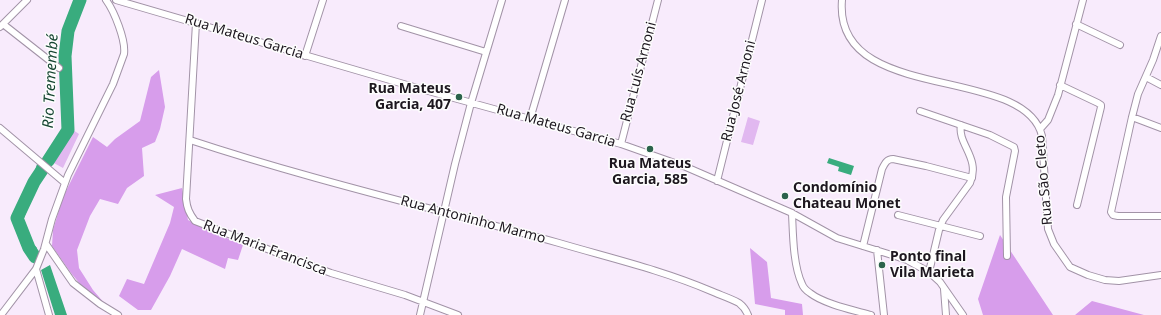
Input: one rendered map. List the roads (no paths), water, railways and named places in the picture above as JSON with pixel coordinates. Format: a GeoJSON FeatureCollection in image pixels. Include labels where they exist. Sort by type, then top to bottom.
{"type":"FeatureCollection","features":[{"type":"Feature","properties":{"kind":"street"},"geometry":{"type":"LineString","coordinates":[[27,0],[2,25],[59,68]]}},
{"type":"Feature","properties":{"kind":"street"},"geometry":{"type":"LineString","coordinates":[[1,315],[36,269],[46,244],[52,219],[65,183],[113,84],[124,54],[125,48],[118,25],[111,7],[106,0]]}},
{"type":"Feature","properties":{"kind":"street","name":"Rua Mateus Garcia"},"geometry":{"type":"LineString","coordinates":[[116,0],[470,103],[621,144],[686,167],[792,213],[837,238],[907,260],[934,276],[963,315]]}},
{"type":"Feature","properties":{"kind":"street"},"geometry":{"type":"LineString","coordinates":[[128,3],[135,0]]}},
{"type":"Feature","properties":{"kind":"street"},"geometry":{"type":"LineString","coordinates":[[306,56],[321,0]]}},
{"type":"Feature","properties":{"kind":"street"},"geometry":{"type":"LineString","coordinates":[[420,315],[470,103],[502,0]]}},
{"type":"Feature","properties":{"kind":"street"},"geometry":{"type":"LineString","coordinates":[[530,119],[565,0]]}},
{"type":"Feature","properties":{"kind":"street","name":"Rua Luís Arnoni"},"geometry":{"type":"LineString","coordinates":[[621,144],[658,0]]}},
{"type":"Feature","properties":{"kind":"street","name":"Rua José Arnoni"},"geometry":{"type":"LineString","coordinates":[[717,181],[762,0]]}},
{"type":"Feature","properties":{"kind":"street","name":"Rua São Cleto"},"geometry":{"type":"LineString","coordinates":[[842,0],[842,16],[848,33],[854,44],[869,58],[901,71],[1006,100],[1020,107],[1029,114],[1040,129],[1048,229],[1054,244],[1070,266],[1080,272],[1105,280],[1119,281],[1161,275]]}},
{"type":"Feature","properties":{"kind":"street"},"geometry":{"type":"LineString","coordinates":[[1040,129],[1048,120],[1058,95],[1083,0]]}},
{"type":"Feature","properties":{"kind":"street","name":"Rua Maria Francisca"},"geometry":{"type":"LineString","coordinates":[[196,23],[186,198],[190,216],[195,221],[330,273],[424,301],[458,315]]}},
{"type":"Feature","properties":{"kind":"street"},"geometry":{"type":"LineString","coordinates":[[1076,24],[1120,45]]}},
{"type":"Feature","properties":{"kind":"street"},"geometry":{"type":"LineString","coordinates":[[401,26],[486,52]]}},
{"type":"Feature","properties":{"kind":"street"},"geometry":{"type":"LineString","coordinates":[[1161,36],[1153,60],[1138,94],[1111,212],[1113,215],[1118,216],[1161,216]]}},
{"type":"Feature","properties":{"kind":"street"},"geometry":{"type":"LineString","coordinates":[[1146,77],[1161,85]]}},
{"type":"Feature","properties":{"kind":"street"},"geometry":{"type":"LineString","coordinates":[[1060,85],[1101,105],[1076,205]]}},
{"type":"Feature","properties":{"kind":"street"},"geometry":{"type":"LineString","coordinates":[[920,111],[990,135],[1011,145],[1014,149],[1006,197],[1007,256]]}},
{"type":"Feature","properties":{"kind":"street"},"geometry":{"type":"LineString","coordinates":[[1132,116],[1161,128]]}},
{"type":"Feature","properties":{"kind":"street"},"geometry":{"type":"LineString","coordinates":[[929,272],[940,226],[944,217],[970,183],[972,178],[972,160],[961,135],[961,125]]}},
{"type":"Feature","properties":{"kind":"street"},"geometry":{"type":"LineString","coordinates":[[0,128],[65,183]]}},
{"type":"Feature","properties":{"kind":"street","name":"Rua Antoninho Marmo"},"geometry":{"type":"LineString","coordinates":[[190,140],[282,169],[630,262],[702,287],[738,303],[744,308],[748,315]]}},
{"type":"Feature","properties":{"kind":"street"},"geometry":{"type":"LineString","coordinates":[[863,246],[882,169],[888,160],[893,159],[926,166],[972,178]]}},
{"type":"Feature","properties":{"kind":"street"},"geometry":{"type":"LineString","coordinates":[[792,213],[796,267],[804,288],[820,299],[871,315]]}},
{"type":"Feature","properties":{"kind":"street"},"geometry":{"type":"LineString","coordinates":[[898,215],[980,236]]}},
{"type":"Feature","properties":{"kind":"street"},"geometry":{"type":"LineString","coordinates":[[46,244],[73,283],[100,304],[118,315]]}},
{"type":"Feature","properties":{"kind":"street"},"geometry":{"type":"LineString","coordinates":[[877,250],[884,315]]}},
{"type":"Feature","properties":{"kind":"street"},"geometry":{"type":"LineString","coordinates":[[36,269],[49,315]]}},
{"type":"Feature","properties":{"kind":"street"},"geometry":{"type":"LineString","coordinates":[[944,288],[946,315]]}},
{"type":"Feature","properties":{"kind":"waterway","name":"Rio Tremembé"},"geometry":{"type":"LineString","coordinates":[[48,161],[68,130],[65,56],[68,31],[80,0]]}},
{"type":"Feature","properties":{"kind":"waterway","name":"Rio Tremembé"},"geometry":{"type":"LineString","coordinates":[[35,257],[29,248],[17,218],[34,182],[42,170]]}},
{"type":"Feature","properties":{"kind":"place","name":"Rua Mateus Garcia, 407"},"geometry":{"type":"Point","coordinates":[459,97]}},
{"type":"Feature","properties":{"kind":"place","name":"Rua Mateus Garcia, 585"},"geometry":{"type":"Point","coordinates":[650,149]}},
{"type":"Feature","properties":{"kind":"place","name":"Condomínio Chateau Monet"},"geometry":{"type":"Point","coordinates":[785,196]}},
{"type":"Feature","properties":{"kind":"place","name":"Ponto final Vila Marieta"},"geometry":{"type":"Point","coordinates":[882,265]}}]}
